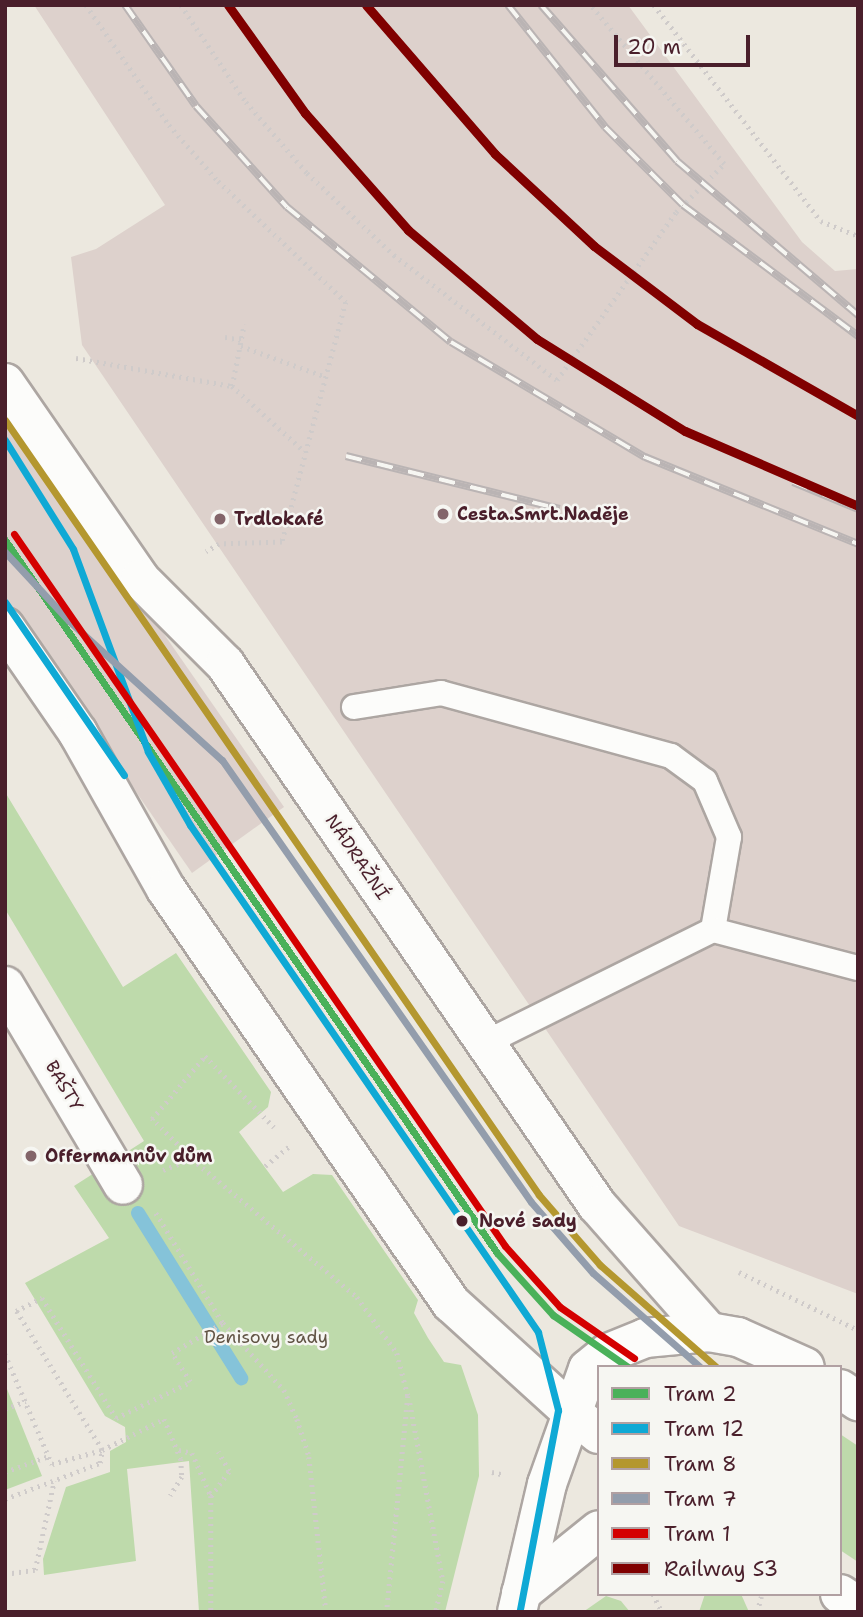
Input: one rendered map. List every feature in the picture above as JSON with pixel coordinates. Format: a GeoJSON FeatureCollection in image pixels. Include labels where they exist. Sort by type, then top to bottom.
{"type":"FeatureCollection","features":[{"type":"Feature","properties":{"kind":"street","name":"NÁDRAŽNÍ"},"geometry":{"type":"LineString","coordinates":[[5,383],[140,579],[225,664],[483,1044],[597,1205],[709,1332]]}},
{"type":"Feature","properties":{"kind":"street"},"geometry":{"type":"LineString","coordinates":[[5,627],[78,733],[166,889],[451,1303],[597,1432]]}},
{"type":"Feature","properties":{"kind":"street","name":"BAŠTY"},"geometry":{"type":"LineString","coordinates":[[5,986],[123,1185]]}},
{"type":"Feature","properties":{"kind":"street"},"geometry":{"type":"LineString","coordinates":[[519,1602],[569,1410],[588,1369],[608,1353],[645,1338],[709,1332],[738,1337],[801,1365]]}},
{"type":"Feature","properties":{"kind":"street"},"geometry":{"type":"LineString","coordinates":[[842,1390],[858,1401]]}},
{"type":"Feature","properties":{"kind":"street"},"geometry":{"type":"LineString","coordinates":[[519,1602],[597,1532]]}},
{"type":"Feature","properties":{"kind":"street"},"geometry":{"type":"LineString","coordinates":[[842,1595],[858,1605]]}},
{"type":"Feature","properties":{"kind":"lane"},"geometry":{"type":"LineString","coordinates":[[354,707],[441,693],[671,756],[705,781],[729,837],[713,930]]}},
{"type":"Feature","properties":{"kind":"lane"},"geometry":{"type":"LineString","coordinates":[[483,1044],[713,930],[858,968]]}},
{"type":"Feature","properties":{"kind":"path"},"geometry":{"type":"LineString","coordinates":[[86,5],[169,125],[218,181],[346,302],[282,542],[219,544],[206,552]]}},
{"type":"Feature","properties":{"kind":"path"},"geometry":{"type":"LineString","coordinates":[[181,5],[246,102],[307,173],[394,255],[557,380],[676,212],[724,164],[590,5]]}},
{"type":"Feature","properties":{"kind":"path"},"geometry":{"type":"LineString","coordinates":[[654,5],[821,221],[858,236]]}},
{"type":"Feature","properties":{"kind":"path"},"geometry":{"type":"LineString","coordinates":[[232,386],[244,324]]}},
{"type":"Feature","properties":{"kind":"path"},"geometry":{"type":"LineString","coordinates":[[225,337],[326,377]]}},
{"type":"Feature","properties":{"kind":"path"},"geometry":{"type":"LineString","coordinates":[[76,358],[232,386],[305,452]]}},
{"type":"Feature","properties":{"kind":"path"},"geometry":{"type":"LineString","coordinates":[[262,1112],[205,1056],[152,1119],[192,1159],[357,1297],[397,1353],[408,1396],[443,1581],[436,1612]]}},
{"type":"Feature","properties":{"kind":"path"},"geometry":{"type":"LineString","coordinates":[[123,1185],[192,1159]]}},
{"type":"Feature","properties":{"kind":"path"},"geometry":{"type":"LineString","coordinates":[[156,1213],[223,1323],[284,1390],[297,1419],[309,1457],[326,1612]]}},
{"type":"Feature","properties":{"kind":"path"},"geometry":{"type":"LineString","coordinates":[[739,1272],[858,1331]]}},
{"type":"Feature","properties":{"kind":"path"},"geometry":{"type":"LineString","coordinates":[[5,1499],[100,1463],[102,1450],[16,1311],[42,1298],[116,1418],[190,1382],[172,1353],[223,1323]]}},
{"type":"Feature","properties":{"kind":"path"},"geometry":{"type":"LineString","coordinates":[[5,1354],[52,1464],[102,1450],[164,1419],[179,1450],[182,1477],[170,1496]]}},
{"type":"Feature","properties":{"kind":"path"},"geometry":{"type":"LineString","coordinates":[[387,1612],[408,1396]]}},
{"type":"Feature","properties":{"kind":"path"},"geometry":{"type":"LineString","coordinates":[[5,1409],[26,1401]]}},
{"type":"Feature","properties":{"kind":"path"},"geometry":{"type":"LineString","coordinates":[[179,1450],[192,1453],[211,1496],[211,1612]]}},
{"type":"Feature","properties":{"kind":"path"},"geometry":{"type":"LineString","coordinates":[[211,1496],[229,1471],[218,1452]]}},
{"type":"Feature","properties":{"kind":"path"},"geometry":{"type":"LineString","coordinates":[[5,1472],[49,1456]]}},
{"type":"Feature","properties":{"kind":"path"},"geometry":{"type":"LineString","coordinates":[[5,1574],[35,1570],[54,1480]]}},
{"type":"Feature","properties":{"kind":"path"},"geometry":{"type":"LineString","coordinates":[[654,1596],[662,1612]]}},
{"type":"Feature","properties":{"kind":"path"},"geometry":{"type":"LineString","coordinates":[[757,1612],[761,1597]]}},
{"type":"Feature","properties":{"kind":"shaded area"},"geometry":{"type":"Polygon","coordinates":[[[34,5],[628,5],[802,242],[835,271],[858,269],[858,1294],[679,1226],[82,345],[71,257],[96,249],[165,205],[34,5]]]}},
{"type":"Feature","properties":{"kind":"shaded area"},"geometry":{"type":"Polygon","coordinates":[[[5,405],[284,807],[192,873],[5,602],[5,405]]]}},
{"type":"Feature","properties":{"kind":"green space","name":"Denisovy sady"},"geometry":{"type":"Polygon","coordinates":[[[5,792],[123,987],[176,953],[271,1092],[268,1107],[239,1132],[283,1192],[313,1174],[332,1175],[418,1300],[414,1313],[444,1362],[461,1365],[478,1415],[479,1476],[445,1612],[199,1612],[189,1461],[127,1469],[136,1561],[44,1575],[43,1559],[66,1487],[110,1472],[110,1451],[126,1442],[125,1427],[105,1416],[25,1283],[109,1238],[74,1186],[144,1141],[5,909],[5,792]]]}},
{"type":"Feature","properties":{"kind":"green space"},"geometry":{"type":"Polygon","coordinates":[[[5,1384],[42,1476],[5,1490],[5,1384]]]}},
{"type":"Feature","properties":{"kind":"green space"},"geometry":{"type":"Polygon","coordinates":[[[842,1435],[858,1446],[858,1562],[842,1551],[842,1435]]]}},
{"type":"Feature","properties":{"kind":"green space"},"geometry":{"type":"Polygon","coordinates":[[[606,1596],[621,1601],[630,1612],[583,1612],[606,1596]]]}},
{"type":"Feature","properties":{"kind":"green space"},"geometry":{"type":"Polygon","coordinates":[[[704,1596],[742,1596],[749,1612],[699,1612],[704,1596]]]}},
{"type":"Feature","properties":{"kind":"waterway"},"geometry":{"type":"LineString","coordinates":[[138,1213],[241,1378]]}},
{"type":"Feature","properties":{"kind":"railway"},"geometry":{"type":"LineString","coordinates":[[125,5],[196,106],[287,207],[451,342],[645,457],[858,544]]}},
{"type":"Feature","properties":{"kind":"railway"},"geometry":{"type":"LineString","coordinates":[[508,5],[605,127],[683,205],[858,336]]}},
{"type":"Feature","properties":{"kind":"railway"},"geometry":{"type":"LineString","coordinates":[[541,5],[677,161],[858,315]]}},
{"type":"Feature","properties":{"kind":"railway"},"geometry":{"type":"LineString","coordinates":[[346,456],[560,509]]}},
{"type":"Feature","properties":{"kind":"railway"},"geometry":{"type":"LineString","coordinates":[[793,482],[858,509]]}},
{"type":"Feature","properties":{"kind":"tram line","name":"8"},"geometry":{"type":"LineString","coordinates":[[5,420],[539,1195],[600,1265],[714,1365]]}},
{"type":"Feature","properties":{"kind":"tram line","name":"12"},"geometry":{"type":"LineString","coordinates":[[5,440],[73,549],[148,752],[190,825],[538,1332],[558,1410],[520,1610]]}},
{"type":"Feature","properties":{"kind":"tram line","name":"1"},"geometry":{"type":"LineString","coordinates":[[14,534],[505,1246],[560,1307],[634,1358]]}},
{"type":"Feature","properties":{"kind":"tram line","name":"2"},"geometry":{"type":"LineString","coordinates":[[5,540],[497,1253],[553,1315],[625,1365]]}},
{"type":"Feature","properties":{"kind":"tram line","name":"7"},"geometry":{"type":"LineString","coordinates":[[5,552],[69,621],[222,760],[531,1202],[593,1273],[698,1365]]}},
{"type":"Feature","properties":{"kind":"tram line","name":"12"},"geometry":{"type":"LineString","coordinates":[[5,602],[124,775]]}},
{"type":"Feature","properties":{"kind":"rail line","name":"S3"},"geometry":{"type":"LineString","coordinates":[[228,5],[305,113],[408,230],[537,339],[685,431],[858,506]]}},
{"type":"Feature","properties":{"kind":"rail line","name":"S3"},"geometry":{"type":"LineString","coordinates":[[366,5],[495,154],[594,246],[697,324],[858,416]]}},
{"type":"Feature","properties":{"kind":"place","name":"Cesta.Smrt.Naděje"},"geometry":{"type":"Point","coordinates":[443,514]}},
{"type":"Feature","properties":{"kind":"place","name":"Trdlokafé"},"geometry":{"type":"Point","coordinates":[220,519]}},
{"type":"Feature","properties":{"kind":"place","name":"Offermannův dům"},"geometry":{"type":"Point","coordinates":[31,1156]}},
{"type":"Feature","properties":{"kind":"place","name":"Nové sady"},"geometry":{"type":"Point","coordinates":[462,1221]}}]}
